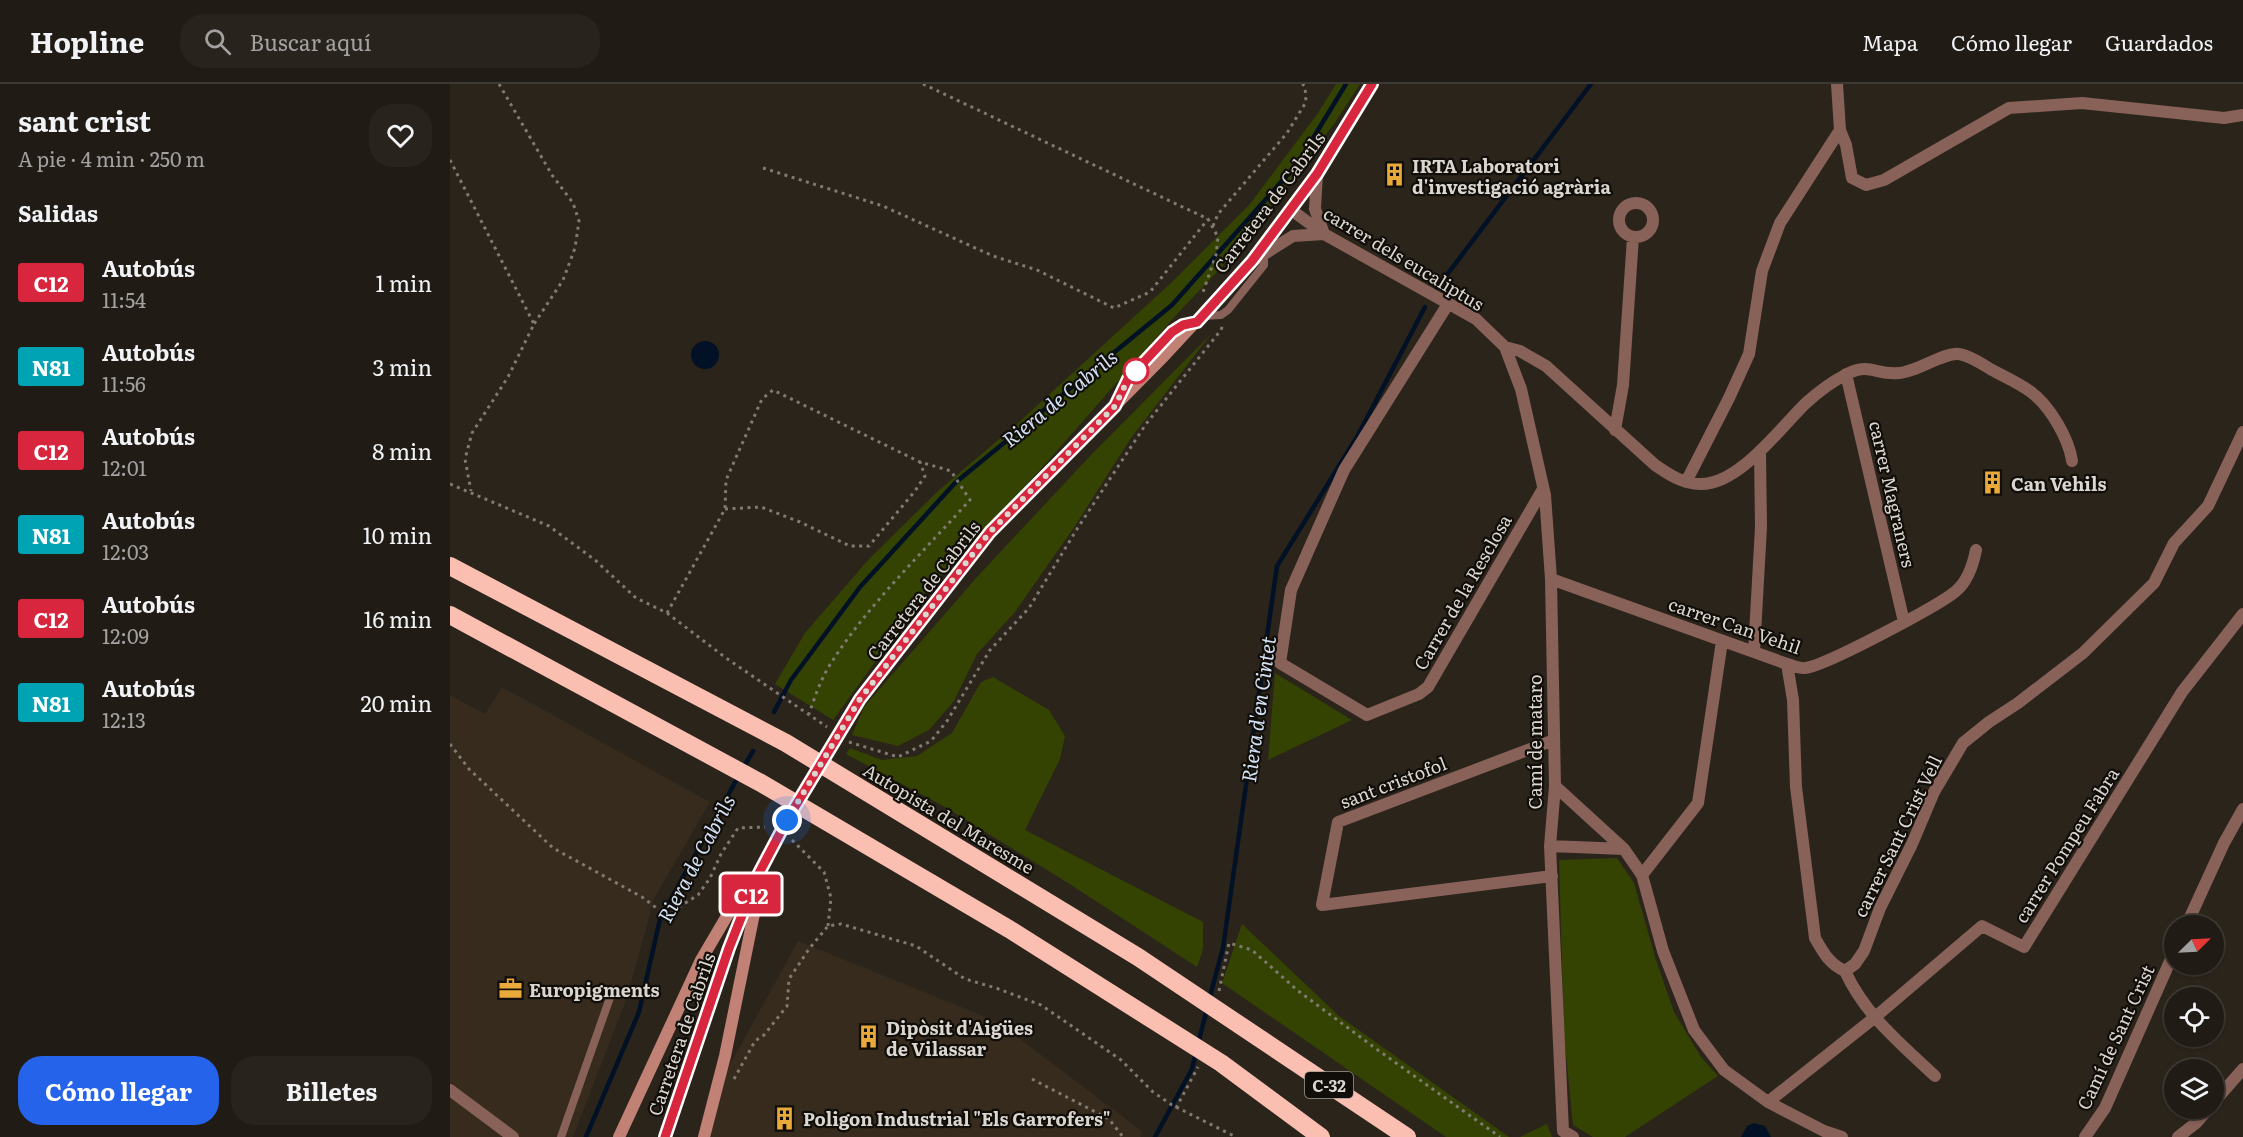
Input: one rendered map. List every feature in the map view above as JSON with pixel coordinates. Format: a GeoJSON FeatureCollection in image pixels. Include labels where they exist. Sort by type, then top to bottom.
{"type":"FeatureCollection","features":[{"type":"Feature","properties":{"kind":"highway","name":"Autopista del Maresme"},"geometry":{"type":"LineString","coordinates":[[450,566],[786,743],[1138,957],[1407,1137]]}},
{"type":"Feature","properties":{"kind":"highway","name":"C-32"},"geometry":{"type":"LineString","coordinates":[[450,615],[760,783],[1009,929],[1221,1063],[1322,1137]]}},
{"type":"Feature","properties":{"kind":"street","name":"Carretera de Cabrils"},"geometry":{"type":"LineString","coordinates":[[665,1137],[729,948],[758,875],[787,820],[860,699],[990,532],[1200,319],[1264,249],[1290,209],[1317,174],[1372,84]]}},
{"type":"Feature","properties":{"kind":"street"},"geometry":{"type":"LineString","coordinates":[[1837,84],[1840,130],[1846,145],[1852,178],[1866,185],[1884,180],[2009,108],[2082,103],[2224,118],[2243,115]]}},
{"type":"Feature","properties":{"kind":"street"},"geometry":{"type":"LineString","coordinates":[[1840,130],[1780,223],[1762,271],[1749,354],[1686,482],[1702,484],[1732,474],[1760,452],[1808,402],[1846,374],[1867,367],[1881,372],[1900,374],[1958,354],[1971,358],[2032,393],[2058,424],[2070,446],[2072,461]]}},
{"type":"Feature","properties":{"kind":"street","name":"carrer dels eucaliptus"},"geometry":{"type":"LineString","coordinates":[[1317,174],[1315,208],[1324,234]]}},
{"type":"Feature","properties":{"kind":"street","name":"carrer dels eucaliptus"},"geometry":{"type":"LineString","coordinates":[[1290,209],[1324,234],[1476,320],[1505,347],[1520,351],[1546,366],[1654,465],[1670,476],[1686,482]]}},
{"type":"Feature","properties":{"kind":"street","name":"carrer dels eucaliptus"},"geometry":{"type":"LineString","coordinates":[[1264,249],[1293,236],[1324,234]]}},
{"type":"Feature","properties":{"kind":"street"},"geometry":{"type":"LineString","coordinates":[[1615,430],[1623,385],[1633,237]]}},
{"type":"Feature","properties":{"kind":"street","name":"Carrer de la Resclosa"},"geometry":{"type":"LineString","coordinates":[[1448,303],[1344,470],[1292,590],[1280,663],[1366,715],[1419,694],[1428,687],[1543,489]]}},
{"type":"Feature","properties":{"kind":"street","name":"Camí de mataro"},"geometry":{"type":"LineString","coordinates":[[1505,347],[1521,389],[1543,489],[1551,579],[1555,786],[1550,846],[1563,1131],[1573,1137]]}},
{"type":"Feature","properties":{"kind":"street","name":"carrer Magraners"},"geometry":{"type":"LineString","coordinates":[[1846,374],[1904,622]]}},
{"type":"Feature","properties":{"kind":"street","name":"carrer Sant Crist Vell"},"geometry":{"type":"LineString","coordinates":[[1845,971],[1855,964],[1864,951],[1880,908],[1912,844],[1934,792],[1963,743],[2082,653],[2154,583],[2174,543],[2208,506],[2243,432]]}},
{"type":"Feature","properties":{"kind":"street"},"geometry":{"type":"LineString","coordinates":[[1754,652],[1761,527],[1760,452]]}},
{"type":"Feature","properties":{"kind":"street","name":"carrer Can Vehil"},"geometry":{"type":"LineString","coordinates":[[1551,579],[1787,664],[1804,668],[1834,657],[1904,622],[1958,591],[1972,568],[1976,550]]}},
{"type":"Feature","properties":{"kind":"street","name":"carrer Pompeu Fabra"},"geometry":{"type":"LineString","coordinates":[[1768,1102],[1874,1018],[1982,926],[2024,947],[2182,692],[2243,614]]}},
{"type":"Feature","properties":{"kind":"street"},"geometry":{"type":"LineString","coordinates":[[1642,875],[1698,803],[1722,641]]}},
{"type":"Feature","properties":{"kind":"street"},"geometry":{"type":"LineString","coordinates":[[1787,664],[1793,700],[1796,787],[1815,938],[1824,955],[1835,966],[1845,971],[1854,992],[1874,1018],[1935,1076]]}},
{"type":"Feature","properties":{"kind":"street","name":"sant cristofol"},"geometry":{"type":"LineString","coordinates":[[1552,876],[1322,905],[1338,822],[1554,740]]}},
{"type":"Feature","properties":{"kind":"street"},"geometry":{"type":"LineString","coordinates":[[1555,786],[1624,849],[1642,875],[1663,951],[1694,1030],[1724,1070],[1768,1102],[1824,1131],[1842,1137]]}},
{"type":"Feature","properties":{"kind":"street"},"geometry":{"type":"LineString","coordinates":[[2191,915],[2224,843],[2243,809]]}},
{"type":"Feature","properties":{"kind":"street"},"geometry":{"type":"LineString","coordinates":[[1550,846],[1624,849]]}},
{"type":"Feature","properties":{"kind":"street"},"geometry":{"type":"LineString","coordinates":[[619,1137],[701,960],[744,887],[758,875]]}},
{"type":"Feature","properties":{"kind":"street"},"geometry":{"type":"LineString","coordinates":[[704,1137],[725,1056],[757,899],[758,875]]}},
{"type":"Feature","properties":{"kind":"street","name":"Camí de Sant Crist"},"geometry":{"type":"LineString","coordinates":[[2085,1137],[2105,1108],[2164,975]]}},
{"type":"Feature","properties":{"kind":"street"},"geometry":{"type":"LineString","coordinates":[[2224,1091],[2243,1069]]}},
{"type":"Feature","properties":{"kind":"street"},"geometry":{"type":"LineString","coordinates":[[450,1090],[513,1137]]}},
{"type":"Feature","properties":{"kind":"street"},"geometry":{"type":"LineString","coordinates":[[2178,1137],[2200,1119]]}},
{"type":"Feature","properties":{"kind":"lane"},"geometry":{"type":"LineString","coordinates":[[1200,319],[1221,315],[1228,310],[1264,265],[1264,249]]}},
{"type":"Feature","properties":{"kind":"lane"},"geometry":{"type":"LineString","coordinates":[[561,1137],[613,989]]}},
{"type":"Feature","properties":{"kind":"path"},"geometry":{"type":"LineString","coordinates":[[472,492],[465,459],[472,433],[508,377],[534,324],[563,279],[575,248],[579,221],[573,203],[552,175],[499,84]]}},
{"type":"Feature","properties":{"kind":"path"},"geometry":{"type":"LineString","coordinates":[[923,84],[1208,219],[1218,237],[1216,255],[1207,285],[1201,295]]}},
{"type":"Feature","properties":{"kind":"path"},"geometry":{"type":"LineString","coordinates":[[1213,226],[1218,214],[1287,133],[1306,102],[1305,86],[1302,84]]}},
{"type":"Feature","properties":{"kind":"path"},"geometry":{"type":"LineString","coordinates":[[450,160],[534,324]]}},
{"type":"Feature","properties":{"kind":"path"},"geometry":{"type":"LineString","coordinates":[[763,168],[883,206],[993,256],[1037,270],[1114,308],[1150,292],[1208,219]]}},
{"type":"Feature","properties":{"kind":"path"},"geometry":{"type":"LineString","coordinates":[[849,742],[898,757],[931,741],[947,721],[990,650],[1029,608],[1077,529],[1146,424],[1221,330],[1228,310]]}},
{"type":"Feature","properties":{"kind":"path"},"geometry":{"type":"LineString","coordinates":[[667,613],[725,509],[726,480],[762,399],[773,390],[920,462],[951,471],[970,500],[856,628],[832,661],[817,691],[809,714]]}},
{"type":"Feature","properties":{"kind":"path"},"geometry":{"type":"LineString","coordinates":[[725,509],[761,507],[800,522],[850,546],[869,546],[925,476],[920,462]]}},
{"type":"Feature","properties":{"kind":"path"},"geometry":{"type":"LineString","coordinates":[[450,484],[549,526],[595,560],[636,598],[667,613],[726,658],[828,727]]}},
{"type":"Feature","properties":{"kind":"path"},"geometry":{"type":"LineString","coordinates":[[450,744],[485,784],[553,848],[642,897],[663,913],[668,914],[698,895],[738,828],[765,827]]}},
{"type":"Feature","properties":{"kind":"path"},"geometry":{"type":"LineString","coordinates":[[733,1082],[755,1041],[764,1035],[787,1006],[789,979],[828,926],[831,898],[824,872],[792,840]]}},
{"type":"Feature","properties":{"kind":"path"},"geometry":{"type":"LineString","coordinates":[[828,926],[841,924],[916,946],[965,979],[1041,1005],[1121,1060],[1153,1092],[1176,1108],[1236,1137]]}},
{"type":"Feature","properties":{"kind":"path"},"geometry":{"type":"LineString","coordinates":[[1218,995],[1229,943],[1252,950],[1314,1003],[1500,1137]]}},
{"type":"Feature","properties":{"kind":"path"},"geometry":{"type":"LineString","coordinates":[[1176,1108],[1201,1058]]}},
{"type":"Feature","properties":{"kind":"path"},"geometry":{"type":"LineString","coordinates":[[1032,1078],[1109,1119],[1123,1137]]}},
{"type":"Feature","properties":{"kind":"shaded area"},"geometry":{"type":"Polygon","coordinates":[[[502,687],[710,802],[654,899],[627,998],[573,1137],[450,1137],[450,695],[485,714],[502,687]]]}},
{"type":"Feature","properties":{"kind":"shaded area"},"geometry":{"type":"Polygon","coordinates":[[[798,941],[996,1021],[1142,1131],[1141,1137],[702,1137],[727,1070],[798,941]]]}},
{"type":"Feature","properties":{"kind":"green space"},"geometry":{"type":"Polygon","coordinates":[[[1336,84],[1360,84],[1334,124],[1236,252],[1178,313],[1040,470],[925,593],[833,720],[775,684],[805,633],[869,559],[938,491],[1017,424],[1171,283],[1250,204],[1318,113],[1336,84]]]}},
{"type":"Feature","properties":{"kind":"green space"},"geometry":{"type":"Polygon","coordinates":[[[1211,334],[1131,438],[1075,526],[1015,612],[977,654],[954,701],[929,730],[898,746],[852,735],[864,707],[977,577],[1090,456],[1211,334]]]}},
{"type":"Feature","properties":{"kind":"green space"},"geometry":{"type":"Polygon","coordinates":[[[1275,673],[1352,720],[1268,760],[1275,673]]]}},
{"type":"Feature","properties":{"kind":"green space"},"geometry":{"type":"Polygon","coordinates":[[[993,677],[1049,710],[1065,736],[1060,759],[1025,830],[1203,922],[1203,949],[1197,967],[1065,881],[943,806],[846,754],[850,748],[882,760],[917,756],[952,733],[981,682],[993,677]]]}},
{"type":"Feature","properties":{"kind":"green space"},"geometry":{"type":"Polygon","coordinates":[[[1617,858],[1634,883],[1674,1012],[1701,1057],[1718,1076],[1625,1137],[1593,1137],[1573,1125],[1564,1034],[1559,860],[1617,858]]]}},
{"type":"Feature","properties":{"kind":"green space"},"geometry":{"type":"Polygon","coordinates":[[[1242,924],[1339,1016],[1509,1137],[1446,1137],[1222,983],[1242,924]]]}},
{"type":"Feature","properties":{"kind":"green space"},"geometry":{"type":"Polygon","coordinates":[[[1547,1124],[1552,1137],[1520,1137],[1547,1124]]]}},
{"type":"Feature","properties":{"kind":"water"},"geometry":{"type":"Polygon","coordinates":[[[705,341],[715,345],[719,355],[715,365],[705,369],[695,365],[691,355],[695,345],[705,341]]]}},
{"type":"Feature","properties":{"kind":"water"},"geometry":{"type":"Polygon","coordinates":[[[1754,1123],[1765,1126],[1771,1137],[1741,1137],[1747,1126],[1754,1123]]]}},
{"type":"Feature","properties":{"kind":"waterway","name":"Riera de Cabrils"},"geometry":{"type":"LineString","coordinates":[[774,712],[791,680],[860,587],[955,483],[1172,305],[1298,163],[1346,84]]}},
{"type":"Feature","properties":{"kind":"waterway","name":"Riera d'en Cintet"},"geometry":{"type":"LineString","coordinates":[[1437,288],[1591,84]]}},
{"type":"Feature","properties":{"kind":"waterway","name":"Riera d'en Cintet"},"geometry":{"type":"LineString","coordinates":[[1209,1000],[1223,948],[1277,566],[1357,437],[1425,307]]}},
{"type":"Feature","properties":{"kind":"waterway","name":"Riera de Cabrils"},"geometry":{"type":"LineString","coordinates":[[742,770],[753,751]]}},
{"type":"Feature","properties":{"kind":"waterway","name":"Riera de Cabrils"},"geometry":{"type":"LineString","coordinates":[[586,1137],[639,1012],[660,919],[738,777]]}},
{"type":"Feature","properties":{"kind":"waterway","name":"Riera d'en Cintet"},"geometry":{"type":"LineString","coordinates":[[1198,1044],[1207,1009]]}},
{"type":"Feature","properties":{"kind":"waterway","name":"Riera d'en Cintet"},"geometry":{"type":"LineString","coordinates":[[1155,1137],[1192,1069],[1196,1052]]}},
{"type":"Feature","properties":{"kind":"bus line","name":"C12"},"geometry":{"type":"LineString","coordinates":[[665,1137],[729,948],[758,875],[787,820],[860,699],[990,532],[1115,406],[1128,379],[1172,332],[1183,325],[1197,322],[1252,261],[1317,174],[1372,84]]}},
{"type":"Feature","properties":{"kind":"place","name":"IRTA Laboratori d'investigació agrària"},"geometry":{"type":"Point","coordinates":[1394,175]}},
{"type":"Feature","properties":{"kind":"place","name":"Can Vehils"},"geometry":{"type":"Point","coordinates":[1993,483]}},
{"type":"Feature","properties":{"kind":"place","name":"Europigments"},"geometry":{"type":"Point","coordinates":[511,989]}},
{"type":"Feature","properties":{"kind":"place","name":"Dipòsit d'Aigües de Vilassar"},"geometry":{"type":"Point","coordinates":[868,1037]}},
{"type":"Feature","properties":{"kind":"place","name":"Poligon Industrial \"Els Garrofers\""},"geometry":{"type":"Point","coordinates":[785,1118]}},
{"type":"Feature","properties":{"kind":"route"},"geometry":{"type":"LineString","coordinates":[[787,820],[860,699],[990,532],[1115,406],[1128,379],[1138,368],[1136,371]]}}]}
